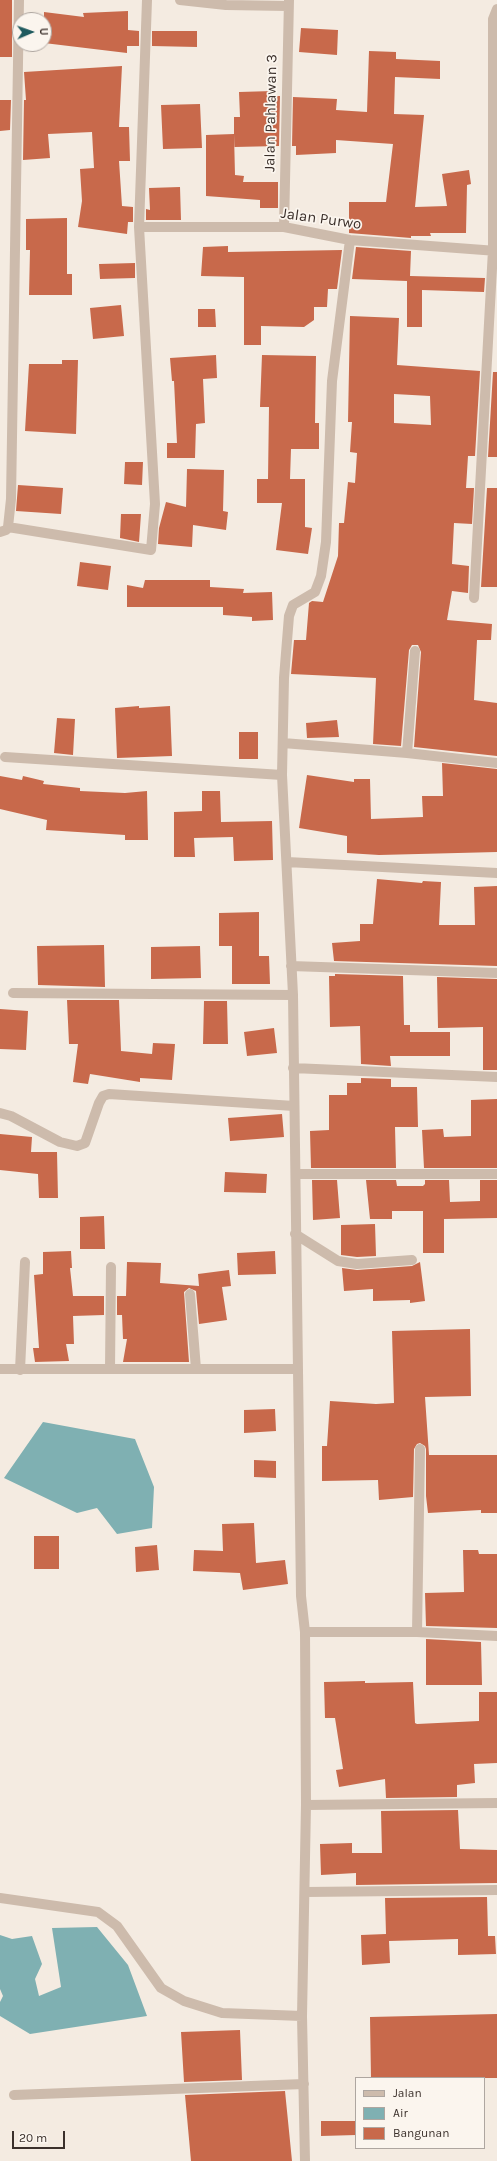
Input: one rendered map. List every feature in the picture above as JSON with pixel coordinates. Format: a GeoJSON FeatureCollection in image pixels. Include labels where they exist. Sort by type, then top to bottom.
{"type":"FeatureCollection","features":[{"type":"Feature","properties":{"kind":"street"},"geometry":{"type":"LineString","coordinates":[[19,0],[11,499],[4,530],[151,550],[155,504],[140,227],[147,0]]}},
{"type":"Feature","properties":{"kind":"street"},"geometry":{"type":"LineString","coordinates":[[180,0],[239,5],[288,3]]}},
{"type":"Feature","properties":{"kind":"street","name":"Jalan Pahlawan 3"},"geometry":{"type":"LineString","coordinates":[[284,227],[288,3]]}},
{"type":"Feature","properties":{"kind":"street"},"geometry":{"type":"LineString","coordinates":[[474,598],[495,250],[493,18],[497,9]]}},
{"type":"Feature","properties":{"kind":"street","name":"Jalan Purwo"},"geometry":{"type":"LineString","coordinates":[[140,227],[284,227],[350,240],[495,250]]}},
{"type":"Feature","properties":{"kind":"street"},"geometry":{"type":"LineString","coordinates":[[305,2161],[302,2016],[306,1892],[305,1632],[301,1596],[293,995],[282,775],[284,678],[289,616],[293,606],[315,592],[321,576],[326,542],[332,381],[350,240]]}},
{"type":"Feature","properties":{"kind":"street"},"geometry":{"type":"LineString","coordinates":[[407,753],[415,650]]}},
{"type":"Feature","properties":{"kind":"street"},"geometry":{"type":"LineString","coordinates":[[283,743],[407,753],[497,763]]}},
{"type":"Feature","properties":{"kind":"street"},"geometry":{"type":"LineString","coordinates":[[5,757],[282,775]]}},
{"type":"Feature","properties":{"kind":"street"},"geometry":{"type":"LineString","coordinates":[[287,862],[497,873]]}},
{"type":"Feature","properties":{"kind":"street"},"geometry":{"type":"LineString","coordinates":[[291,966],[497,973]]}},
{"type":"Feature","properties":{"kind":"street"},"geometry":{"type":"LineString","coordinates":[[13,993],[293,995]]}},
{"type":"Feature","properties":{"kind":"street"},"geometry":{"type":"LineString","coordinates":[[293,1068],[497,1077]]}},
{"type":"Feature","properties":{"kind":"street"},"geometry":{"type":"LineString","coordinates":[[0,1113],[11,1116],[65,1144],[77,1146],[85,1143],[99,1103],[103,1096],[109,1094],[294,1106]]}},
{"type":"Feature","properties":{"kind":"street"},"geometry":{"type":"LineString","coordinates":[[296,1174],[497,1174]]}},
{"type":"Feature","properties":{"kind":"street"},"geometry":{"type":"LineString","coordinates":[[295,1234],[338,1261],[358,1264],[412,1260]]}},
{"type":"Feature","properties":{"kind":"street"},"geometry":{"type":"LineString","coordinates":[[20,1370],[25,1262]]}},
{"type":"Feature","properties":{"kind":"street"},"geometry":{"type":"LineString","coordinates":[[110,1369],[111,1267]]}},
{"type":"Feature","properties":{"kind":"street"},"geometry":{"type":"LineString","coordinates":[[190,1294],[196,1369]]}},
{"type":"Feature","properties":{"kind":"street"},"geometry":{"type":"LineString","coordinates":[[0,1369],[298,1369]]}},
{"type":"Feature","properties":{"kind":"street"},"geometry":{"type":"LineString","coordinates":[[417,1632],[420,1449]]}},
{"type":"Feature","properties":{"kind":"street"},"geometry":{"type":"LineString","coordinates":[[305,1632],[417,1632],[497,1636]]}},
{"type":"Feature","properties":{"kind":"street"},"geometry":{"type":"LineString","coordinates":[[306,1805],[497,1803]]}},
{"type":"Feature","properties":{"kind":"street"},"geometry":{"type":"LineString","coordinates":[[306,1892],[497,1890]]}},
{"type":"Feature","properties":{"kind":"street"},"geometry":{"type":"LineString","coordinates":[[0,1898],[98,1912],[117,1926],[161,1988],[184,2001],[222,2013],[302,2016]]}},
{"type":"Feature","properties":{"kind":"street"},"geometry":{"type":"LineString","coordinates":[[14,2095],[304,2084]]}},
{"type":"Feature","properties":{"kind":"water"},"geometry":{"type":"Polygon","coordinates":[[[43,1422],[135,1439],[154,1487],[152,1528],[117,1534],[97,1508],[77,1513],[4,1478],[43,1422]]]}},
{"type":"Feature","properties":{"kind":"water"},"geometry":{"type":"Polygon","coordinates":[[[97,1927],[128,1965],[147,2016],[30,2034],[0,2016],[0,2002],[3,1996],[0,1989],[0,1935],[12,1939],[32,1936],[42,1964],[35,1979],[39,1996],[61,1987],[52,1928],[97,1927]]]}},
{"type":"Feature","properties":{"kind":"building"},"geometry":{"type":"Polygon","coordinates":[[[0,0],[12,0],[12,57],[0,57],[0,0]]]}},
{"type":"Feature","properties":{"kind":"building"},"geometry":{"type":"Polygon","coordinates":[[[128,11],[128,30],[139,31],[139,46],[127,46],[127,53],[52,44],[52,13],[84,17],[83,13],[128,11]]]}},
{"type":"Feature","properties":{"kind":"building"},"geometry":{"type":"Polygon","coordinates":[[[301,28],[338,30],[337,55],[299,52],[301,28]]]}},
{"type":"Feature","properties":{"kind":"building"},"geometry":{"type":"Polygon","coordinates":[[[152,31],[197,31],[197,47],[152,46],[152,31]]]}},
{"type":"Feature","properties":{"kind":"building"},"geometry":{"type":"Polygon","coordinates":[[[369,51],[396,52],[396,59],[440,61],[440,79],[395,77],[394,114],[424,115],[415,207],[447,206],[442,174],[469,170],[471,184],[467,185],[466,233],[430,233],[431,236],[411,236],[411,238],[349,233],[349,202],[386,202],[393,144],[336,140],[336,153],[296,155],[296,146],[292,146],[293,97],[337,99],[336,110],[367,112],[369,51]]]}},
{"type":"Feature","properties":{"kind":"building"},"geometry":{"type":"Polygon","coordinates":[[[122,66],[119,127],[129,127],[130,161],[119,161],[122,206],[133,207],[133,222],[128,222],[127,234],[78,227],[82,201],[80,169],[94,168],[92,132],[48,134],[50,158],[23,160],[24,100],[26,100],[24,72],[122,66]]]}},
{"type":"Feature","properties":{"kind":"building"},"geometry":{"type":"Polygon","coordinates":[[[273,91],[273,96],[280,96],[279,146],[234,147],[234,117],[240,117],[239,92],[273,91]]]}},
{"type":"Feature","properties":{"kind":"building"},"geometry":{"type":"Polygon","coordinates":[[[0,100],[11,100],[10,130],[0,131],[0,100]]]}},
{"type":"Feature","properties":{"kind":"building"},"geometry":{"type":"Polygon","coordinates":[[[200,104],[202,148],[163,149],[161,105],[200,104]]]}},
{"type":"Feature","properties":{"kind":"building"},"geometry":{"type":"Polygon","coordinates":[[[234,134],[235,175],[244,176],[243,182],[278,182],[278,208],[260,208],[260,200],[206,196],[206,135],[234,134]]]}},
{"type":"Feature","properties":{"kind":"building"},"geometry":{"type":"Polygon","coordinates":[[[180,187],[181,220],[146,220],[146,209],[150,210],[149,188],[180,187]]]}},
{"type":"Feature","properties":{"kind":"building"},"geometry":{"type":"Polygon","coordinates":[[[67,218],[67,274],[72,274],[72,295],[29,295],[30,250],[26,250],[26,219],[67,218]]]}},
{"type":"Feature","properties":{"kind":"building"},"geometry":{"type":"Polygon","coordinates":[[[228,246],[228,252],[342,250],[337,289],[328,289],[327,307],[314,307],[314,320],[304,327],[261,326],[261,345],[244,345],[244,277],[201,276],[203,247],[228,246]]]}},
{"type":"Feature","properties":{"kind":"building"},"geometry":{"type":"Polygon","coordinates":[[[356,247],[411,251],[410,276],[485,278],[484,292],[422,290],[422,327],[407,327],[407,281],[352,279],[356,247]]]}},
{"type":"Feature","properties":{"kind":"building"},"geometry":{"type":"Polygon","coordinates":[[[135,263],[135,278],[100,279],[99,264],[135,263]]]}},
{"type":"Feature","properties":{"kind":"building"},"geometry":{"type":"Polygon","coordinates":[[[121,305],[124,336],[93,339],[90,308],[121,305]]]}},
{"type":"Feature","properties":{"kind":"building"},"geometry":{"type":"Polygon","coordinates":[[[198,309],[215,309],[216,327],[198,327],[198,309]]]}},
{"type":"Feature","properties":{"kind":"building"},"geometry":{"type":"Polygon","coordinates":[[[350,316],[399,318],[397,365],[480,371],[475,456],[468,456],[466,488],[474,488],[472,524],[454,523],[452,564],[469,566],[468,593],[452,591],[447,620],[492,624],[491,640],[477,640],[474,700],[497,703],[497,756],[414,747],[421,652],[418,645],[412,645],[409,650],[401,746],[373,744],[376,678],[291,674],[294,640],[306,640],[309,603],[312,601],[323,602],[338,556],[339,523],[344,523],[348,482],[355,483],[357,453],[350,452],[352,422],[348,422],[350,316]],[[394,394],[394,423],[431,425],[430,396],[394,394]]]}},
{"type":"Feature","properties":{"kind":"building"},"geometry":{"type":"Polygon","coordinates":[[[216,355],[217,378],[203,379],[205,423],[196,424],[195,458],[167,458],[167,443],[177,443],[174,381],[172,381],[170,358],[216,355]]]}},
{"type":"Feature","properties":{"kind":"building"},"geometry":{"type":"Polygon","coordinates":[[[262,355],[316,356],[315,423],[319,423],[319,449],[291,449],[290,479],[305,479],[305,527],[312,528],[308,554],[276,550],[282,503],[257,503],[257,479],[268,479],[269,407],[260,407],[262,355]]]}},
{"type":"Feature","properties":{"kind":"building"},"geometry":{"type":"Polygon","coordinates":[[[62,360],[78,360],[76,434],[25,431],[29,364],[62,364],[62,360]]]}},
{"type":"Feature","properties":{"kind":"building"},"geometry":{"type":"Polygon","coordinates":[[[493,372],[497,372],[497,457],[488,457],[493,372]]]}},
{"type":"Feature","properties":{"kind":"building"},"geometry":{"type":"Polygon","coordinates":[[[125,462],[143,462],[142,485],[124,484],[125,462]]]}},
{"type":"Feature","properties":{"kind":"building"},"geometry":{"type":"Polygon","coordinates":[[[187,469],[224,470],[223,511],[228,512],[226,530],[193,525],[192,547],[158,544],[159,528],[166,502],[186,507],[187,469]]]}},
{"type":"Feature","properties":{"kind":"building"},"geometry":{"type":"Polygon","coordinates":[[[18,485],[63,488],[61,514],[16,511],[18,485]]]}},
{"type":"Feature","properties":{"kind":"building"},"geometry":{"type":"Polygon","coordinates":[[[487,488],[497,488],[497,587],[481,587],[487,488]]]}},
{"type":"Feature","properties":{"kind":"building"},"geometry":{"type":"Polygon","coordinates":[[[121,514],[141,514],[139,542],[120,538],[121,514]]]}},
{"type":"Feature","properties":{"kind":"building"},"geometry":{"type":"Polygon","coordinates":[[[80,562],[111,566],[108,590],[77,586],[80,562]]]}},
{"type":"Feature","properties":{"kind":"building"},"geometry":{"type":"Polygon","coordinates":[[[145,580],[210,580],[210,587],[244,589],[243,593],[272,592],[273,620],[252,621],[252,617],[223,615],[223,607],[127,607],[127,585],[143,588],[145,580]]]}},
{"type":"Feature","properties":{"kind":"building"},"geometry":{"type":"Polygon","coordinates":[[[139,706],[139,708],[170,706],[172,756],[117,758],[115,708],[139,706]]]}},
{"type":"Feature","properties":{"kind":"building"},"geometry":{"type":"Polygon","coordinates":[[[57,718],[75,719],[73,755],[54,753],[57,718]]]}},
{"type":"Feature","properties":{"kind":"building"},"geometry":{"type":"Polygon","coordinates":[[[337,720],[339,737],[307,738],[306,723],[337,720]]]}},
{"type":"Feature","properties":{"kind":"building"},"geometry":{"type":"Polygon","coordinates":[[[239,732],[258,732],[258,759],[239,759],[239,732]]]}},
{"type":"Feature","properties":{"kind":"building"},"geometry":{"type":"Polygon","coordinates":[[[442,763],[497,769],[497,852],[379,855],[347,853],[347,836],[299,828],[307,775],[354,782],[354,779],[370,779],[371,819],[423,817],[422,796],[443,796],[442,763]]]}},
{"type":"Feature","properties":{"kind":"building"},"geometry":{"type":"Polygon","coordinates":[[[0,776],[22,780],[23,776],[44,781],[43,784],[80,788],[80,791],[125,793],[147,791],[148,840],[125,840],[125,835],[46,830],[47,820],[0,809],[0,776]]]}},
{"type":"Feature","properties":{"kind":"building"},"geometry":{"type":"Polygon","coordinates":[[[202,791],[220,791],[221,822],[272,821],[273,860],[234,861],[233,837],[194,838],[195,857],[174,857],[174,812],[202,811],[202,791]]]}},
{"type":"Feature","properties":{"kind":"building"},"geometry":{"type":"Polygon","coordinates":[[[377,879],[422,883],[423,881],[441,882],[439,925],[475,925],[474,887],[497,886],[497,966],[334,961],[332,943],[360,941],[360,924],[373,924],[377,879]]]}},
{"type":"Feature","properties":{"kind":"building"},"geometry":{"type":"Polygon","coordinates":[[[259,912],[259,956],[269,956],[270,984],[232,984],[232,946],[219,946],[219,913],[259,912]]]}},
{"type":"Feature","properties":{"kind":"building"},"geometry":{"type":"Polygon","coordinates":[[[104,945],[105,987],[38,985],[37,946],[104,945]]]}},
{"type":"Feature","properties":{"kind":"building"},"geometry":{"type":"Polygon","coordinates":[[[200,946],[201,978],[151,979],[151,947],[200,946]]]}},
{"type":"Feature","properties":{"kind":"building"},"geometry":{"type":"Polygon","coordinates":[[[335,974],[403,976],[404,1025],[410,1025],[410,1032],[450,1032],[450,1056],[390,1056],[391,1066],[361,1064],[360,1026],[330,1027],[329,976],[335,976],[335,974]]]}},
{"type":"Feature","properties":{"kind":"building"},"geometry":{"type":"Polygon","coordinates":[[[437,977],[497,979],[497,1070],[483,1070],[483,1027],[438,1028],[437,977]]]}},
{"type":"Feature","properties":{"kind":"building"},"geometry":{"type":"Polygon","coordinates":[[[67,1000],[119,1000],[121,1051],[152,1054],[153,1043],[175,1044],[172,1080],[140,1078],[140,1082],[90,1074],[88,1084],[73,1082],[78,1044],[69,1044],[67,1000]]]}},
{"type":"Feature","properties":{"kind":"building"},"geometry":{"type":"Polygon","coordinates":[[[204,1001],[227,1001],[228,1044],[203,1044],[204,1001]]]}},
{"type":"Feature","properties":{"kind":"building"},"geometry":{"type":"Polygon","coordinates":[[[0,1009],[28,1011],[26,1050],[0,1049],[0,1009]]]}},
{"type":"Feature","properties":{"kind":"building"},"geometry":{"type":"Polygon","coordinates":[[[274,1028],[277,1053],[247,1056],[244,1032],[274,1028]]]}},
{"type":"Feature","properties":{"kind":"building"},"geometry":{"type":"Polygon","coordinates":[[[361,1078],[391,1079],[391,1087],[417,1087],[418,1127],[395,1127],[396,1168],[311,1168],[310,1131],[329,1130],[329,1095],[347,1095],[347,1083],[361,1083],[361,1078]]]}},
{"type":"Feature","properties":{"kind":"building"},"geometry":{"type":"Polygon","coordinates":[[[497,1099],[497,1168],[424,1168],[422,1130],[443,1129],[444,1137],[471,1136],[471,1100],[497,1099]]]}},
{"type":"Feature","properties":{"kind":"building"},"geometry":{"type":"Polygon","coordinates":[[[282,1114],[284,1137],[230,1141],[228,1118],[282,1114]]]}},
{"type":"Feature","properties":{"kind":"building"},"geometry":{"type":"Polygon","coordinates":[[[0,1134],[32,1137],[31,1152],[57,1152],[58,1198],[39,1198],[38,1174],[0,1170],[0,1134]]]}},
{"type":"Feature","properties":{"kind":"building"},"geometry":{"type":"Polygon","coordinates":[[[225,1172],[267,1174],[266,1193],[224,1192],[225,1172]]]}},
{"type":"Feature","properties":{"kind":"building"},"geometry":{"type":"Polygon","coordinates":[[[312,1180],[337,1180],[340,1218],[313,1220],[312,1180]]]}},
{"type":"Feature","properties":{"kind":"building"},"geometry":{"type":"Polygon","coordinates":[[[366,1180],[396,1180],[397,1186],[423,1186],[425,1184],[425,1180],[449,1180],[450,1202],[480,1201],[480,1180],[497,1180],[497,1218],[444,1219],[444,1253],[423,1253],[423,1211],[392,1211],[392,1219],[370,1219],[366,1180]]]}},
{"type":"Feature","properties":{"kind":"building"},"geometry":{"type":"Polygon","coordinates":[[[104,1216],[105,1249],[80,1249],[80,1217],[104,1216]]]}},
{"type":"Feature","properties":{"kind":"building"},"geometry":{"type":"Polygon","coordinates":[[[375,1224],[376,1256],[357,1257],[341,1255],[341,1225],[375,1224]]]}},
{"type":"Feature","properties":{"kind":"building"},"geometry":{"type":"Polygon","coordinates":[[[71,1251],[72,1268],[70,1268],[73,1296],[104,1296],[104,1315],[73,1316],[74,1344],[66,1344],[69,1361],[35,1362],[33,1348],[39,1348],[34,1275],[43,1274],[43,1252],[71,1251]]]}},
{"type":"Feature","properties":{"kind":"building"},"geometry":{"type":"Polygon","coordinates":[[[275,1251],[276,1274],[238,1275],[237,1253],[275,1251]]]}},
{"type":"Feature","properties":{"kind":"building"},"geometry":{"type":"Polygon","coordinates":[[[127,1262],[161,1263],[160,1283],[199,1286],[198,1274],[229,1270],[231,1286],[222,1287],[227,1320],[199,1324],[196,1291],[189,1288],[184,1292],[189,1362],[123,1362],[127,1339],[123,1339],[122,1315],[117,1315],[117,1296],[126,1296],[127,1262]]]}},
{"type":"Feature","properties":{"kind":"building"},"geometry":{"type":"Polygon","coordinates":[[[420,1262],[425,1301],[410,1303],[410,1300],[373,1301],[373,1289],[344,1291],[342,1268],[357,1270],[412,1266],[420,1262]]]}},
{"type":"Feature","properties":{"kind":"building"},"geometry":{"type":"Polygon","coordinates":[[[470,1329],[471,1396],[425,1397],[429,1455],[497,1455],[497,1513],[481,1513],[481,1510],[428,1513],[426,1496],[426,1449],[425,1446],[420,1443],[417,1444],[414,1449],[413,1497],[379,1500],[378,1480],[322,1481],[322,1446],[327,1446],[330,1401],[376,1404],[394,1403],[392,1331],[470,1329]]]}},
{"type":"Feature","properties":{"kind":"building"},"geometry":{"type":"Polygon","coordinates":[[[275,1409],[276,1431],[244,1433],[244,1410],[275,1409]]]}},
{"type":"Feature","properties":{"kind":"building"},"geometry":{"type":"Polygon","coordinates":[[[254,1460],[276,1461],[276,1478],[254,1477],[254,1460]]]}},
{"type":"Feature","properties":{"kind":"building"},"geometry":{"type":"Polygon","coordinates":[[[254,1523],[256,1563],[285,1560],[288,1584],[243,1590],[240,1573],[193,1571],[194,1550],[223,1551],[222,1524],[254,1523]]]}},
{"type":"Feature","properties":{"kind":"building"},"geometry":{"type":"Polygon","coordinates":[[[34,1536],[59,1536],[59,1569],[34,1569],[34,1536]]]}},
{"type":"Feature","properties":{"kind":"building"},"geometry":{"type":"Polygon","coordinates":[[[157,1545],[159,1570],[136,1572],[135,1547],[157,1545]]]}},
{"type":"Feature","properties":{"kind":"building"},"geometry":{"type":"Polygon","coordinates":[[[463,1550],[478,1550],[479,1554],[497,1554],[497,1628],[426,1626],[425,1593],[464,1592],[463,1550]]]}},
{"type":"Feature","properties":{"kind":"building"},"geometry":{"type":"Polygon","coordinates":[[[426,1639],[481,1642],[482,1685],[426,1685],[426,1639]]]}},
{"type":"Feature","properties":{"kind":"building"},"geometry":{"type":"Polygon","coordinates":[[[365,1681],[365,1683],[413,1682],[415,1723],[417,1724],[479,1721],[479,1692],[497,1692],[497,1763],[474,1764],[475,1783],[457,1785],[457,1797],[386,1798],[385,1779],[339,1787],[336,1770],[343,1769],[335,1718],[325,1718],[324,1682],[365,1681]]]}},
{"type":"Feature","properties":{"kind":"building"},"geometry":{"type":"Polygon","coordinates":[[[458,1810],[460,1849],[497,1850],[497,1883],[356,1885],[356,1873],[321,1875],[320,1844],[352,1843],[352,1853],[382,1853],[381,1811],[458,1810]]]}},
{"type":"Feature","properties":{"kind":"building"},"geometry":{"type":"Polygon","coordinates":[[[487,1897],[488,1936],[495,1936],[496,1954],[458,1955],[458,1939],[389,1941],[390,1963],[362,1965],[361,1935],[386,1934],[385,1898],[487,1897]]]}},
{"type":"Feature","properties":{"kind":"building"},"geometry":{"type":"Polygon","coordinates":[[[497,2014],[497,2078],[371,2077],[370,2017],[497,2014]]]}},
{"type":"Feature","properties":{"kind":"building"},"geometry":{"type":"Polygon","coordinates":[[[240,2030],[242,2080],[184,2082],[181,2032],[240,2030]]]}},
{"type":"Feature","properties":{"kind":"building"},"geometry":{"type":"Polygon","coordinates":[[[285,2091],[292,2161],[191,2161],[185,2095],[285,2091]]]}},
{"type":"Feature","properties":{"kind":"building"},"geometry":{"type":"Polygon","coordinates":[[[321,2121],[355,2121],[355,2135],[321,2136],[321,2121]]]}}]}
